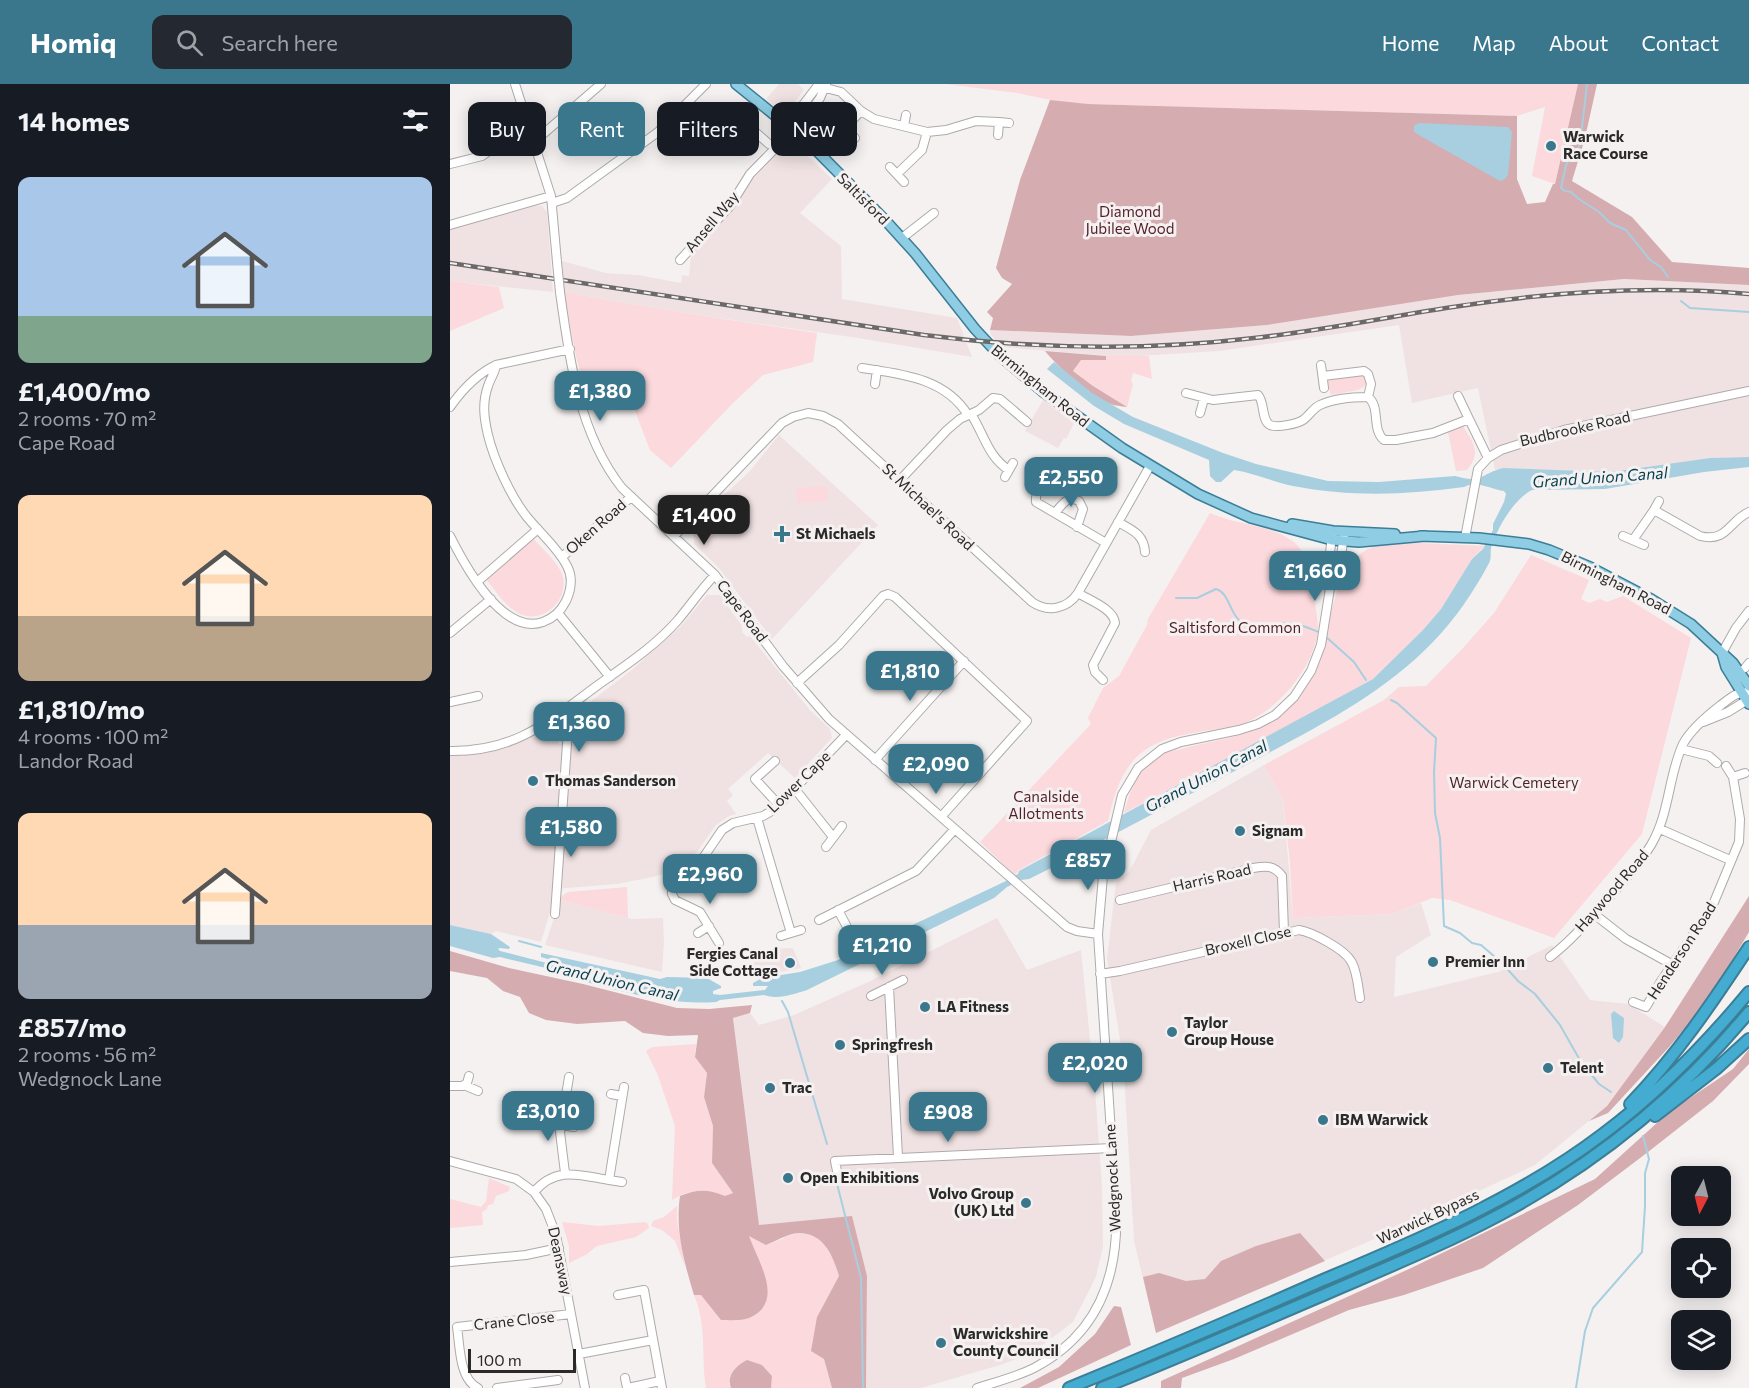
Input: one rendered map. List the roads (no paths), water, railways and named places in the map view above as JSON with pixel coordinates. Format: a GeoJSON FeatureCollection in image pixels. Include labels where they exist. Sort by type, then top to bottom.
{"type":"FeatureCollection","features":[{"type":"Feature","properties":{"kind":"highway"},"geometry":{"type":"LineString","coordinates":[[1601,1135],[1675,1055],[1749,947]]}},
{"type":"Feature","properties":{"kind":"highway","name":"Warwick Bypass"},"geometry":{"type":"LineString","coordinates":[[1069,1388],[1366,1262],[1464,1217],[1524,1186],[1601,1135],[1632,1111],[1679,1069],[1749,992]]}},
{"type":"Feature","properties":{"kind":"highway","name":"Warwick Bypass"},"geometry":{"type":"LineString","coordinates":[[1102,1388],[1344,1286],[1500,1215],[1570,1173],[1624,1134],[1698,1068],[1749,1012]]}},
{"type":"Feature","properties":{"kind":"highway"},"geometry":{"type":"LineString","coordinates":[[1624,1134],[1670,1106],[1749,1039]]}},
{"type":"Feature","properties":{"kind":"main road","name":"Saltisford"},"geometry":{"type":"LineString","coordinates":[[736,84],[771,113]]}},
{"type":"Feature","properties":{"kind":"main road","name":"Saltisford"},"geometry":{"type":"LineString","coordinates":[[821,156],[902,238],[975,329]]}},
{"type":"Feature","properties":{"kind":"main road","name":"Birmingham Road"},"geometry":{"type":"LineString","coordinates":[[975,329],[1005,360],[1042,391],[1095,430],[1197,494],[1251,518],[1332,536],[1344,536],[1359,542],[1425,536],[1479,538],[1506,540],[1556,552],[1636,591],[1686,621],[1733,663],[1747,695]]}},
{"type":"Feature","properties":{"kind":"street","name":"Cape Road"},"geometry":{"type":"LineString","coordinates":[[515,84],[521,102]]}},
{"type":"Feature","properties":{"kind":"street"},"geometry":{"type":"LineString","coordinates":[[546,132],[601,84]]}},
{"type":"Feature","properties":{"kind":"street"},"geometry":{"type":"LineString","coordinates":[[688,102],[706,84]]}},
{"type":"Feature","properties":{"kind":"street"},"geometry":{"type":"LineString","coordinates":[[807,84],[841,92],[873,119],[927,132],[946,130],[976,120],[1009,123]]}},
{"type":"Feature","properties":{"kind":"street","name":"Ansell Way"},"geometry":{"type":"LineString","coordinates":[[810,102],[821,87]]}},
{"type":"Feature","properties":{"kind":"street"},"geometry":{"type":"LineString","coordinates":[[857,115],[861,111]]}},
{"type":"Feature","properties":{"kind":"street"},"geometry":{"type":"LineString","coordinates":[[904,126],[906,116]]}},
{"type":"Feature","properties":{"kind":"street"},"geometry":{"type":"LineString","coordinates":[[998,135],[999,122]]}},
{"type":"Feature","properties":{"kind":"street"},"geometry":{"type":"LineString","coordinates":[[897,174],[922,150],[927,132]]}},
{"type":"Feature","properties":{"kind":"street"},"geometry":{"type":"LineString","coordinates":[[450,225],[567,198],[657,133]]}},
{"type":"Feature","properties":{"kind":"street"},"geometry":{"type":"LineString","coordinates":[[759,135],[769,144]]}},
{"type":"Feature","properties":{"kind":"street","name":"Ansell Way"},"geometry":{"type":"LineString","coordinates":[[680,260],[730,206],[750,174],[771,150]]}},
{"type":"Feature","properties":{"kind":"street"},"geometry":{"type":"LineString","coordinates":[[450,164],[482,156]]}},
{"type":"Feature","properties":{"kind":"street","name":"Cape Road"},"geometry":{"type":"LineString","coordinates":[[537,156],[551,200],[560,292],[582,409],[594,441],[612,474],[631,497],[715,575],[797,682],[821,711],[846,735],[1067,927],[1083,933],[1098,934]]}},
{"type":"Feature","properties":{"kind":"street"},"geometry":{"type":"LineString","coordinates":[[890,167],[904,182]]}},
{"type":"Feature","properties":{"kind":"street"},"geometry":{"type":"LineString","coordinates":[[902,238],[934,213]]}},
{"type":"Feature","properties":{"kind":"street"},"geometry":{"type":"LineString","coordinates":[[450,407],[468,386],[486,370],[496,365],[570,349]]}},
{"type":"Feature","properties":{"kind":"street"},"geometry":{"type":"LineString","coordinates":[[450,536],[477,582],[508,616],[520,623],[541,622],[558,614],[567,600],[571,584],[570,572],[562,557],[526,516],[508,486],[488,438],[483,402],[496,365]]}},
{"type":"Feature","properties":{"kind":"street"},"geometry":{"type":"LineString","coordinates":[[1321,365],[1324,388]]}},
{"type":"Feature","properties":{"kind":"street"},"geometry":{"type":"LineString","coordinates":[[862,368],[913,376],[932,383],[956,399],[982,432],[990,453],[999,464],[1009,470]]}},
{"type":"Feature","properties":{"kind":"street"},"geometry":{"type":"LineString","coordinates":[[875,384],[878,370]]}},
{"type":"Feature","properties":{"kind":"street"},"geometry":{"type":"LineString","coordinates":[[1323,376],[1364,371],[1370,379],[1368,397]]}},
{"type":"Feature","properties":{"kind":"street","name":"Budbrooke Road"},"geometry":{"type":"LineString","coordinates":[[1465,538],[1478,469],[1488,458],[1512,445],[1563,430],[1749,391]]}},
{"type":"Feature","properties":{"kind":"street"},"geometry":{"type":"LineString","coordinates":[[1186,393],[1204,399],[1218,400],[1258,395],[1263,401],[1266,420],[1270,425],[1275,426],[1299,422],[1324,403],[1368,397],[1373,401],[1379,434],[1382,439],[1387,440],[1433,433],[1469,419]]}},
{"type":"Feature","properties":{"kind":"street"},"geometry":{"type":"LineString","coordinates":[[1458,396],[1488,458]]}},
{"type":"Feature","properties":{"kind":"street"},"geometry":{"type":"LineString","coordinates":[[900,480],[947,430],[996,397],[1027,422]]}},
{"type":"Feature","properties":{"kind":"street"},"geometry":{"type":"LineString","coordinates":[[1200,412],[1204,399]]}},
{"type":"Feature","properties":{"kind":"street","name":"St Michael's Road"},"geometry":{"type":"LineString","coordinates":[[674,536],[777,427],[799,415],[817,414],[834,421],[1037,605],[1048,609],[1058,608],[1071,601],[1078,593],[1150,466]]}},
{"type":"Feature","properties":{"kind":"street"},"geometry":{"type":"LineString","coordinates":[[1054,469],[1044,480],[1035,500],[1038,504],[1106,543]]}},
{"type":"Feature","properties":{"kind":"street","name":"Oken Road"},"geometry":{"type":"LineString","coordinates":[[562,557],[631,497]]}},
{"type":"Feature","properties":{"kind":"street"},"geometry":{"type":"LineString","coordinates":[[1055,513],[1066,500],[1079,501],[1083,509],[1077,527]]}},
{"type":"Feature","properties":{"kind":"street"},"geometry":{"type":"LineString","coordinates":[[1633,540],[1659,501]]}},
{"type":"Feature","properties":{"kind":"street"},"geometry":{"type":"LineString","coordinates":[[1654,510],[1700,536],[1707,537],[1718,536],[1725,532],[1738,518],[1749,512]]}},
{"type":"Feature","properties":{"kind":"street"},"geometry":{"type":"LineString","coordinates":[[1118,522],[1140,535],[1145,552]]}},
{"type":"Feature","properties":{"kind":"street"},"geometry":{"type":"LineString","coordinates":[[477,582],[538,529]]}},
{"type":"Feature","properties":{"kind":"street","name":"Wedgnock Lane"},"geometry":{"type":"LineString","coordinates":[[977,1388],[1025,1372],[1054,1355],[1076,1337],[1097,1307],[1108,1284],[1117,1247],[1117,1215],[1098,934],[1101,893],[1108,852],[1125,789],[1133,775],[1154,754],[1181,742],[1249,727],[1275,715],[1294,697],[1307,679],[1318,655],[1331,582],[1329,562],[1332,536]]}},
{"type":"Feature","properties":{"kind":"street","name":"Wedgnock Lane"},"geometry":{"type":"LineString","coordinates":[[1331,582],[1340,563],[1344,536]]}},
{"type":"Feature","properties":{"kind":"street"},"geometry":{"type":"LineString","coordinates":[[1623,536],[1644,545]]}},
{"type":"Feature","properties":{"kind":"street"},"geometry":{"type":"LineString","coordinates":[[450,751],[484,748],[511,741],[542,727],[562,714],[659,639],[715,575]]}},
{"type":"Feature","properties":{"kind":"street"},"geometry":{"type":"LineString","coordinates":[[1078,593],[1110,612],[1114,617],[1115,623],[1093,664],[1095,672],[1103,680]]}},
{"type":"Feature","properties":{"kind":"street"},"geometry":{"type":"LineString","coordinates":[[797,682],[831,654],[883,596],[888,594],[894,597],[1028,721],[941,818]]}},
{"type":"Feature","properties":{"kind":"street"},"geometry":{"type":"LineString","coordinates":[[450,633],[491,599]]}},
{"type":"Feature","properties":{"kind":"street"},"geometry":{"type":"LineString","coordinates":[[1722,653],[1749,611]]}},
{"type":"Feature","properties":{"kind":"street"},"geometry":{"type":"LineString","coordinates":[[558,614],[610,677]]}},
{"type":"Feature","properties":{"kind":"street"},"geometry":{"type":"LineString","coordinates":[[875,760],[964,661]]}},
{"type":"Feature","properties":{"kind":"street","name":"Haywood Road"},"geometry":{"type":"LineString","coordinates":[[1550,957],[1594,914],[1640,862],[1660,829],[1681,748],[1687,738],[1702,723],[1728,712],[1747,695]]}},
{"type":"Feature","properties":{"kind":"street"},"geometry":{"type":"LineString","coordinates":[[450,702],[478,696]]}},
{"type":"Feature","properties":{"kind":"street"},"geometry":{"type":"LineString","coordinates":[[555,914],[567,730],[567,721],[562,714]]}},
{"type":"Feature","properties":{"kind":"street","name":"Lower Cape"},"geometry":{"type":"LineString","coordinates":[[791,933],[758,818],[779,806],[846,735]]}},
{"type":"Feature","properties":{"kind":"street"},"geometry":{"type":"LineString","coordinates":[[1681,748],[1709,756],[1717,763]]}},
{"type":"Feature","properties":{"kind":"street"},"geometry":{"type":"LineString","coordinates":[[775,761],[755,778],[779,806]]}},
{"type":"Feature","properties":{"kind":"street","name":"Henderson Road"},"geometry":{"type":"LineString","coordinates":[[1633,1002],[1646,1007],[1672,964],[1712,907],[1740,835],[1740,819],[1733,777],[1726,766]]}},
{"type":"Feature","properties":{"kind":"street"},"geometry":{"type":"LineString","coordinates":[[1733,777],[1745,772]]}},
{"type":"Feature","properties":{"kind":"street"},"geometry":{"type":"LineString","coordinates":[[795,789],[833,837]]}},
{"type":"Feature","properties":{"kind":"street"},"geometry":{"type":"LineString","coordinates":[[719,943],[700,912],[675,900],[672,894],[672,884],[676,878],[701,861],[722,830],[733,823],[758,818]]}},
{"type":"Feature","properties":{"kind":"street"},"geometry":{"type":"LineString","coordinates":[[825,847],[842,826]]}},
{"type":"Feature","properties":{"kind":"street"},"geometry":{"type":"LineString","coordinates":[[1660,829],[1730,860]]}},
{"type":"Feature","properties":{"kind":"street"},"geometry":{"type":"LineString","coordinates":[[819,920],[916,871],[956,830]]}},
{"type":"Feature","properties":{"kind":"street","name":"Harris Road"},"geometry":{"type":"LineString","coordinates":[[1120,900],[1253,868],[1272,867],[1277,869],[1282,876],[1284,932]]}},
{"type":"Feature","properties":{"kind":"street"},"geometry":{"type":"LineString","coordinates":[[838,910],[846,925]]}},
{"type":"Feature","properties":{"kind":"street"},"geometry":{"type":"LineString","coordinates":[[1594,914],[1626,939],[1672,964]]}},
{"type":"Feature","properties":{"kind":"street"},"geometry":{"type":"LineString","coordinates":[[698,933],[709,926]]}},
{"type":"Feature","properties":{"kind":"street"},"geometry":{"type":"LineString","coordinates":[[781,936],[801,930]]}},
{"type":"Feature","properties":{"kind":"street","name":"Broxell Close"},"geometry":{"type":"LineString","coordinates":[[1100,974],[1132,969],[1299,930],[1313,933],[1352,961],[1360,998]]}},
{"type":"Feature","properties":{"kind":"street"},"geometry":{"type":"LineString","coordinates":[[871,996],[903,980]]}},
{"type":"Feature","properties":{"kind":"street"},"geometry":{"type":"LineString","coordinates":[[889,987],[898,1157]]}},
{"type":"Feature","properties":{"kind":"street"},"geometry":{"type":"LineString","coordinates":[[464,1085],[469,1076]]}},
{"type":"Feature","properties":{"kind":"street"},"geometry":{"type":"LineString","coordinates":[[565,1173],[560,1137],[569,1077]]}},
{"type":"Feature","properties":{"kind":"street"},"geometry":{"type":"LineString","coordinates":[[450,1086],[464,1085],[478,1091]]}},
{"type":"Feature","properties":{"kind":"street"},"geometry":{"type":"LineString","coordinates":[[609,1180],[624,1087]]}},
{"type":"Feature","properties":{"kind":"street"},"geometry":{"type":"LineString","coordinates":[[611,1094],[622,1096]]}},
{"type":"Feature","properties":{"kind":"street"},"geometry":{"type":"LineString","coordinates":[[561,1125],[573,1127]]}},
{"type":"Feature","properties":{"kind":"street"},"geometry":{"type":"LineString","coordinates":[[837,1171],[835,1161],[1112,1148]]}},
{"type":"Feature","properties":{"kind":"street","name":"Deansway"},"geometry":{"type":"LineString","coordinates":[[450,1161],[516,1179],[534,1192],[550,1215],[559,1248],[585,1388]]}},
{"type":"Feature","properties":{"kind":"street"},"geometry":{"type":"LineString","coordinates":[[534,1192],[550,1179],[565,1173],[621,1182]]}},
{"type":"Feature","properties":{"kind":"street"},"geometry":{"type":"LineString","coordinates":[[450,1262],[526,1255],[559,1248]]}},
{"type":"Feature","properties":{"kind":"street"},"geometry":{"type":"LineString","coordinates":[[618,1295],[644,1290],[661,1385],[628,1388],[625,1378]]}},
{"type":"Feature","properties":{"kind":"street","name":"Crane Close"},"geometry":{"type":"LineString","coordinates":[[478,1388],[470,1383],[466,1376],[454,1327],[571,1314]]}},
{"type":"Feature","properties":{"kind":"street"},"geometry":{"type":"LineString","coordinates":[[579,1354],[653,1340]]}},
{"type":"Feature","properties":{"kind":"street"},"geometry":{"type":"LineString","coordinates":[[497,1388],[558,1380]]}},
{"type":"Feature","properties":{"kind":"water"},"geometry":{"type":"Polygon","coordinates":[[[1419,123],[1508,127],[1512,132],[1508,175],[1500,181],[1424,138],[1414,132],[1414,126],[1419,123]]]}},
{"type":"Feature","properties":{"kind":"water","name":"Grand Union Canal"},"geometry":{"type":"Polygon","coordinates":[[[1054,362],[1092,393],[1133,417],[1256,464],[1328,481],[1379,482],[1455,476],[1476,479],[1503,468],[1611,472],[1710,458],[1749,457],[1749,467],[1704,472],[1605,489],[1532,490],[1519,500],[1502,523],[1491,548],[1489,563],[1470,596],[1449,624],[1413,661],[1369,695],[1248,764],[1047,870],[1007,887],[994,898],[807,990],[780,997],[764,995],[716,1002],[674,1001],[611,989],[550,972],[546,968],[500,957],[493,958],[450,946],[450,925],[491,934],[510,947],[509,949],[498,949],[500,951],[547,963],[551,960],[541,957],[541,953],[660,979],[667,977],[707,978],[721,986],[713,991],[713,994],[720,995],[765,990],[768,986],[753,986],[753,983],[762,978],[800,972],[838,960],[1004,882],[1018,874],[1019,871],[1373,679],[1441,609],[1472,559],[1483,549],[1504,502],[1506,494],[1504,491],[1473,484],[1421,492],[1378,494],[1335,492],[1293,486],[1234,470],[1221,482],[1216,482],[1210,476],[1209,460],[1124,424],[1094,406],[1047,369],[1054,362]]]}},
{"type":"Feature","properties":{"kind":"water"},"geometry":{"type":"Polygon","coordinates":[[[1614,1011],[1624,1018],[1623,1037],[1619,1043],[1613,1038],[1611,1014],[1614,1011]]]}},
{"type":"Feature","properties":{"kind":"waterway"},"geometry":{"type":"LineString","coordinates":[[1587,84],[1580,145],[1566,165],[1561,188],[1571,192],[1610,223],[1626,230],[1650,260],[1661,267],[1668,277]]}},
{"type":"Feature","properties":{"kind":"waterway"},"geometry":{"type":"LineString","coordinates":[[1681,301],[1690,308],[1749,312]]}},
{"type":"Feature","properties":{"kind":"waterway"},"geometry":{"type":"LineString","coordinates":[[1176,598],[1197,598],[1216,589],[1225,595],[1241,623],[1255,630],[1261,631],[1293,623],[1321,633]]}},
{"type":"Feature","properties":{"kind":"waterway"},"geometry":{"type":"LineString","coordinates":[[1325,636],[1354,662],[1366,680]]}},
{"type":"Feature","properties":{"kind":"waterway"},"geometry":{"type":"LineString","coordinates":[[1391,700],[1436,738],[1435,813],[1440,838],[1444,926],[1460,933],[1472,943],[1481,945],[1535,994],[1560,1025],[1581,1062],[1599,1084],[1611,1092]]}},
{"type":"Feature","properties":{"kind":"waterway"},"geometry":{"type":"LineString","coordinates":[[519,941],[541,947]]}},
{"type":"Feature","properties":{"kind":"waterway"},"geometry":{"type":"LineString","coordinates":[[782,1001],[788,1012],[827,1144]]}},
{"type":"Feature","properties":{"kind":"waterway"},"geometry":{"type":"LineString","coordinates":[[1576,1388],[1585,1331],[1593,1308],[1642,1252],[1645,1173],[1649,1159],[1643,1136]]}},
{"type":"Feature","properties":{"kind":"waterway"},"geometry":{"type":"LineString","coordinates":[[835,1176],[861,1278],[863,1388]]}},
{"type":"Feature","properties":{"kind":"railway"},"geometry":{"type":"LineString","coordinates":[[450,263],[924,335],[1006,343],[1089,347],[1172,345],[1254,338],[1484,302],[1560,294],[1635,290],[1749,294]]}},
{"type":"Feature","properties":{"kind":"place","name":"Warwick Race Course"},"geometry":{"type":"Point","coordinates":[1551,146]}},
{"type":"Feature","properties":{"kind":"place","name":"St Michaels"},"geometry":{"type":"Point","coordinates":[782,534]}},
{"type":"Feature","properties":{"kind":"place","name":"Thomas Sanderson"},"geometry":{"type":"Point","coordinates":[533,781]}},
{"type":"Feature","properties":{"kind":"place","name":"Signam"},"geometry":{"type":"Point","coordinates":[1240,831]}},
{"type":"Feature","properties":{"kind":"place","name":"Premier Inn"},"geometry":{"type":"Point","coordinates":[1433,962]}},
{"type":"Feature","properties":{"kind":"place","name":"Fergies Canal Side Cottage"},"geometry":{"type":"Point","coordinates":[790,963]}},
{"type":"Feature","properties":{"kind":"place","name":"LA Fitness"},"geometry":{"type":"Point","coordinates":[925,1007]}},
{"type":"Feature","properties":{"kind":"place","name":"Taylor Group House"},"geometry":{"type":"Point","coordinates":[1172,1032]}},
{"type":"Feature","properties":{"kind":"place","name":"Springfresh"},"geometry":{"type":"Point","coordinates":[840,1045]}},
{"type":"Feature","properties":{"kind":"place","name":"Telent"},"geometry":{"type":"Point","coordinates":[1548,1068]}},
{"type":"Feature","properties":{"kind":"place","name":"Trac"},"geometry":{"type":"Point","coordinates":[770,1088]}},
{"type":"Feature","properties":{"kind":"place","name":"IBM Warwick"},"geometry":{"type":"Point","coordinates":[1323,1120]}},
{"type":"Feature","properties":{"kind":"place","name":"Open Exhibitions"},"geometry":{"type":"Point","coordinates":[788,1178]}},
{"type":"Feature","properties":{"kind":"place","name":"Volvo Group (UK) Ltd"},"geometry":{"type":"Point","coordinates":[1026,1203]}},
{"type":"Feature","properties":{"kind":"place","name":"Warwickshire County Council"},"geometry":{"type":"Point","coordinates":[941,1343]}},
{"type":"Feature","properties":{"kind":"park label","name":"Diamond Jubilee Wood"},"geometry":{"type":"Point","coordinates":[1130,220]}},
{"type":"Feature","properties":{"kind":"park label","name":"Saltisford Common"},"geometry":{"type":"Point","coordinates":[1235,628]}},
{"type":"Feature","properties":{"kind":"park label","name":"Warwick Cemetery"},"geometry":{"type":"Point","coordinates":[1514,783]}},
{"type":"Feature","properties":{"kind":"park label","name":"Canalside Allotments"},"geometry":{"type":"Point","coordinates":[1046,806]}}]}
